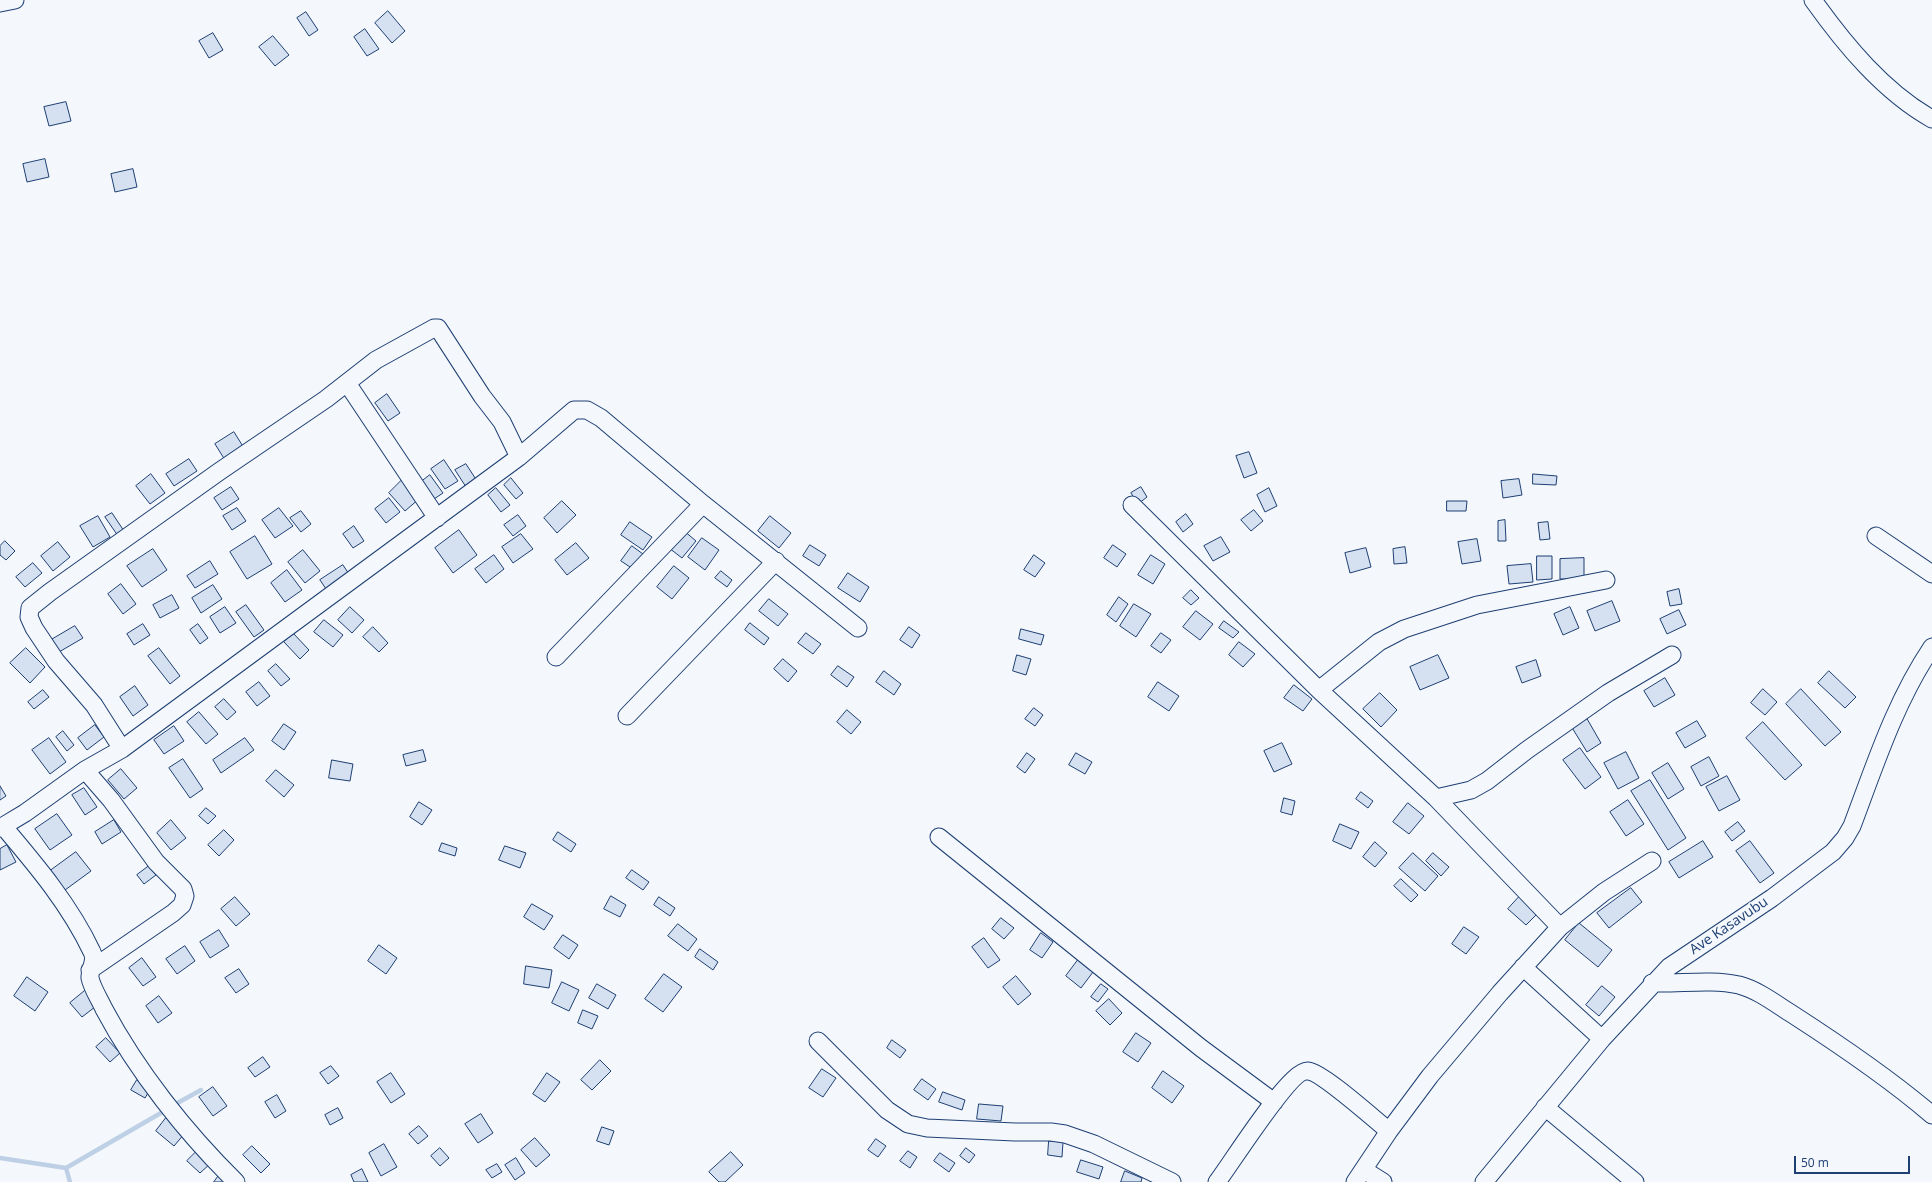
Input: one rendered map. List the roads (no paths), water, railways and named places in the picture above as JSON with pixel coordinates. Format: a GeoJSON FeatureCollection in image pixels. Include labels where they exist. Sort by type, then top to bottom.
{"type":"FeatureCollection","features":[{"type":"Feature","properties":{"kind":"street"},"geometry":{"type":"LineString","coordinates":[[0,3],[15,0]]}},
{"type":"Feature","properties":{"kind":"street"},"geometry":{"type":"LineString","coordinates":[[1813,0],[1854,51],[1889,87],[1912,108],[1932,119]]}},
{"type":"Feature","properties":{"kind":"street"},"geometry":{"type":"LineString","coordinates":[[122,749],[94,705],[56,661],[34,628],[29,617],[30,608],[50,592],[129,537],[177,501],[347,383],[376,360],[422,333],[438,328],[482,396],[502,422],[519,457]]}},
{"type":"Feature","properties":{"kind":"street"},"geometry":{"type":"LineString","coordinates":[[347,383],[437,518]]}},
{"type":"Feature","properties":{"kind":"street"},"geometry":{"type":"LineString","coordinates":[[236,1182],[177,1117],[135,1059],[105,1010],[90,979],[90,970],[94,961],[94,954],[78,926],[45,876],[2,827],[25,813],[85,770],[122,749],[519,457],[574,410],[587,410],[601,418],[703,504],[858,628]]}},
{"type":"Feature","properties":{"kind":"street"},"geometry":{"type":"LineString","coordinates":[[556,657],[703,504]]}},
{"type":"Feature","properties":{"kind":"street"},"geometry":{"type":"LineString","coordinates":[[1132,505],[1318,690],[1436,798],[1560,927]]}},
{"type":"Feature","properties":{"kind":"street"},"geometry":{"type":"LineString","coordinates":[[1876,536],[1932,574]]}},
{"type":"Feature","properties":{"kind":"street"},"geometry":{"type":"LineString","coordinates":[[627,716],[776,561]]}},
{"type":"Feature","properties":{"kind":"street"},"geometry":{"type":"LineString","coordinates":[[1318,690],[1379,642],[1404,629],[1476,605],[1606,580]]}},
{"type":"Feature","properties":{"kind":"street","name":"Ave Kasavubu"},"geometry":{"type":"LineString","coordinates":[[1484,1182],[1602,1039],[1669,966],[1730,926],[1805,873],[1833,852],[1845,838],[1852,826],[1882,744],[1894,717],[1911,683],[1932,648]]}},
{"type":"Feature","properties":{"kind":"street"},"geometry":{"type":"LineString","coordinates":[[1436,798],[1471,790],[1487,781],[1527,750],[1608,693],[1672,655]]}},
{"type":"Feature","properties":{"kind":"street"},"geometry":{"type":"LineString","coordinates":[[85,770],[111,800],[156,862],[183,889],[185,896],[182,905],[173,913],[90,970]]}},
{"type":"Feature","properties":{"kind":"street"},"geometry":{"type":"LineString","coordinates":[[939,837],[1201,1048],[1274,1102]]}},
{"type":"Feature","properties":{"kind":"street"},"geometry":{"type":"LineString","coordinates":[[1383,1182],[1359,1176],[1389,1131],[1430,1076],[1523,967],[1560,927],[1604,892],[1652,862]]}},
{"type":"Feature","properties":{"kind":"street"},"geometry":{"type":"LineString","coordinates":[[1523,967],[1602,1039]]}},
{"type":"Feature","properties":{"kind":"street"},"geometry":{"type":"LineString","coordinates":[[1652,983],[1679,984],[1697,981],[1715,981],[1741,986],[1756,992],[1833,1041],[1932,1115]]}},
{"type":"Feature","properties":{"kind":"street"},"geometry":{"type":"LineString","coordinates":[[818,1041],[887,1110],[908,1124],[927,1128],[1051,1132],[1064,1134],[1094,1144],[1172,1182]]}},
{"type":"Feature","properties":{"kind":"street"},"geometry":{"type":"LineString","coordinates":[[1217,1182],[1274,1102],[1293,1079],[1301,1072],[1309,1070],[1323,1078],[1389,1131]]}},
{"type":"Feature","properties":{"kind":"street"},"geometry":{"type":"LineString","coordinates":[[1545,1107],[1635,1182]]}},
{"type":"Feature","properties":{"kind":"waterway"},"geometry":{"type":"LineString","coordinates":[[172,1106],[201,1090]]}},
{"type":"Feature","properties":{"kind":"waterway"},"geometry":{"type":"LineString","coordinates":[[0,1158],[66,1168],[166,1110]]}},
{"type":"Feature","properties":{"kind":"waterway"},"geometry":{"type":"LineString","coordinates":[[66,1168],[70,1182]]}}]}
